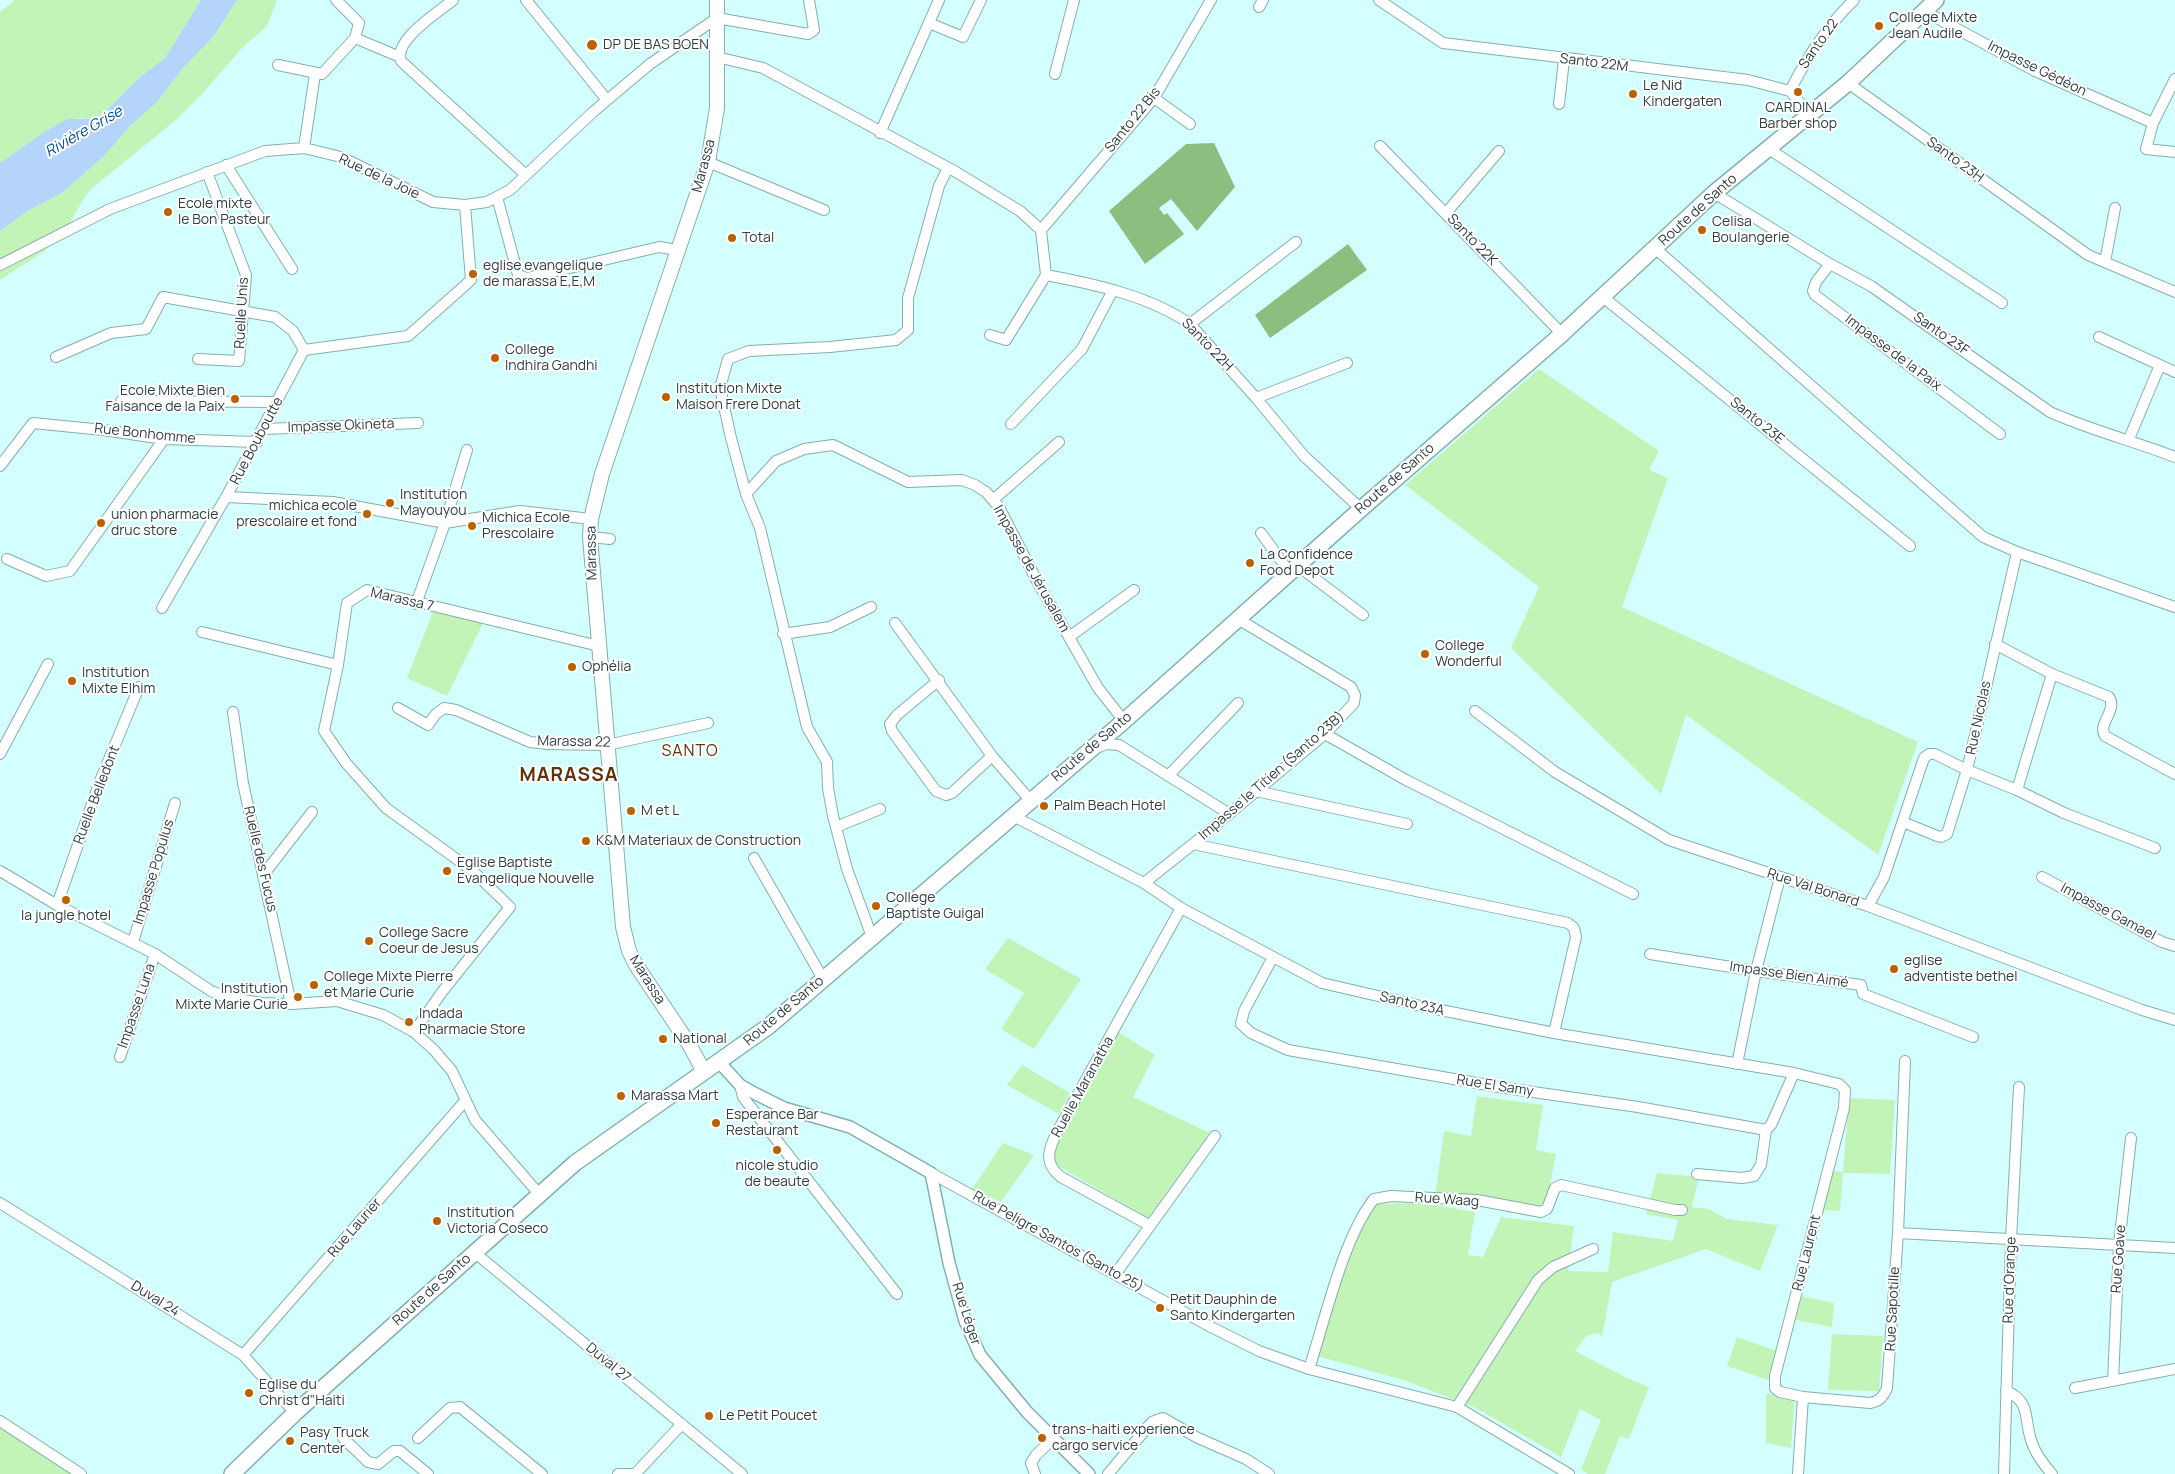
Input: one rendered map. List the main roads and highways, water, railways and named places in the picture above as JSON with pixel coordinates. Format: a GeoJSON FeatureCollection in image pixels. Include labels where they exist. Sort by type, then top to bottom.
{"type":"FeatureCollection","features":[{"type":"Feature","properties":{"kind":"main road","name":"Marassa"},"geometry":{"type":"LineString","coordinates":[[704,1072],[629,951],[623,927],[590,537],[591,519],[602,474],[708,162],[717,108],[717,0]]}},
{"type":"Feature","properties":{"kind":"main road","name":"Route de Santo"},"geometry":{"type":"LineString","coordinates":[[232,1474],[295,1413],[540,1195],[603,1142],[720,1063],[769,1026],[1124,721],[1361,509],[1562,334],[1656,249],[1714,193],[1848,83],[1936,0]]}},
{"type":"Feature","properties":{"kind":"water","name":"Rivière Grise"},"geometry":{"type":"Polygon","coordinates":[[[201,0],[237,0],[214,36],[182,69],[158,101],[129,127],[104,156],[62,193],[29,210],[0,231],[0,163],[67,119],[90,119],[102,115],[140,77],[165,58],[201,0]]]}},
{"type":"Feature","properties":{"kind":"place","name":"College Mixte Jean Audile"},"geometry":{"type":"Point","coordinates":[1879,26]}},
{"type":"Feature","properties":{"kind":"place","name":"DP DE BAS BOEN"},"geometry":{"type":"Point","coordinates":[592,45]}},
{"type":"Feature","properties":{"kind":"place","name":"CARDINAL Barber shop"},"geometry":{"type":"Point","coordinates":[1798,92]}},
{"type":"Feature","properties":{"kind":"place","name":"Le Nid Kindergaten"},"geometry":{"type":"Point","coordinates":[1633,94]}},
{"type":"Feature","properties":{"kind":"place","name":"Ecole mixte le Bon Pasteur"},"geometry":{"type":"Point","coordinates":[168,212]}},
{"type":"Feature","properties":{"kind":"place","name":"Celisa Boulangerie"},"geometry":{"type":"Point","coordinates":[1702,230]}},
{"type":"Feature","properties":{"kind":"place","name":"Total"},"geometry":{"type":"Point","coordinates":[732,238]}},
{"type":"Feature","properties":{"kind":"place","name":"eglise evangelique de marassa E,E,M"},"geometry":{"type":"Point","coordinates":[473,274]}},
{"type":"Feature","properties":{"kind":"place","name":"College Indhira Gandhi"},"geometry":{"type":"Point","coordinates":[495,358]}},
{"type":"Feature","properties":{"kind":"place","name":"Institution Mixte Maison Frere Donat"},"geometry":{"type":"Point","coordinates":[666,397]}},
{"type":"Feature","properties":{"kind":"place","name":"Ecole Mixte Bien Faisance de la Paix"},"geometry":{"type":"Point","coordinates":[235,399]}},
{"type":"Feature","properties":{"kind":"place","name":"Institution Mayouyou"},"geometry":{"type":"Point","coordinates":[390,503]}},
{"type":"Feature","properties":{"kind":"place","name":"michica ecole prescolaire et fond"},"geometry":{"type":"Point","coordinates":[367,514]}},
{"type":"Feature","properties":{"kind":"place","name":"union pharmacie druc store"},"geometry":{"type":"Point","coordinates":[101,523]}},
{"type":"Feature","properties":{"kind":"place","name":"Michica Ecole Prescolaire"},"geometry":{"type":"Point","coordinates":[472,526]}},
{"type":"Feature","properties":{"kind":"place","name":"La Confidence Food Depot"},"geometry":{"type":"Point","coordinates":[1250,563]}},
{"type":"Feature","properties":{"kind":"place","name":"College Wonderful"},"geometry":{"type":"Point","coordinates":[1425,654]}},
{"type":"Feature","properties":{"kind":"place","name":"Ophélia"},"geometry":{"type":"Point","coordinates":[572,667]}},
{"type":"Feature","properties":{"kind":"place","name":"Institution Mixte Elhim"},"geometry":{"type":"Point","coordinates":[72,681]}},
{"type":"Feature","properties":{"kind":"place","name":"Palm Beach Hotel"},"geometry":{"type":"Point","coordinates":[1044,806]}},
{"type":"Feature","properties":{"kind":"place","name":"M et L"},"geometry":{"type":"Point","coordinates":[631,811]}},
{"type":"Feature","properties":{"kind":"place","name":"K&M Materiaux de Construction"},"geometry":{"type":"Point","coordinates":[586,841]}},
{"type":"Feature","properties":{"kind":"place","name":"Eglise Baptiste Evangelique Nouvelle"},"geometry":{"type":"Point","coordinates":[447,871]}},
{"type":"Feature","properties":{"kind":"place","name":"la jungle hotel"},"geometry":{"type":"Point","coordinates":[66,900]}},
{"type":"Feature","properties":{"kind":"place","name":"College Baptiste Guigal"},"geometry":{"type":"Point","coordinates":[876,906]}},
{"type":"Feature","properties":{"kind":"place","name":"College Sacre Coeur de Jesus"},"geometry":{"type":"Point","coordinates":[369,941]}},
{"type":"Feature","properties":{"kind":"place","name":"eglise adventiste bethel"},"geometry":{"type":"Point","coordinates":[1894,969]}},
{"type":"Feature","properties":{"kind":"place","name":"College Mixte Pierre et Marie Curie"},"geometry":{"type":"Point","coordinates":[314,985]}},
{"type":"Feature","properties":{"kind":"place","name":"Institution Mixte Marie Curie"},"geometry":{"type":"Point","coordinates":[298,997]}},
{"type":"Feature","properties":{"kind":"place","name":"Indada Pharmacie Store"},"geometry":{"type":"Point","coordinates":[409,1022]}},
{"type":"Feature","properties":{"kind":"place","name":"National"},"geometry":{"type":"Point","coordinates":[663,1039]}},
{"type":"Feature","properties":{"kind":"place","name":"Marassa Mart"},"geometry":{"type":"Point","coordinates":[621,1096]}},
{"type":"Feature","properties":{"kind":"place","name":"Esperance Bar Restaurant"},"geometry":{"type":"Point","coordinates":[716,1123]}},
{"type":"Feature","properties":{"kind":"place","name":"nicole studio de beaute"},"geometry":{"type":"Point","coordinates":[777,1150]}},
{"type":"Feature","properties":{"kind":"place","name":"Institution Victoria Coseco"},"geometry":{"type":"Point","coordinates":[437,1221]}},
{"type":"Feature","properties":{"kind":"place","name":"Petit Dauphin de Santo Kindergarten"},"geometry":{"type":"Point","coordinates":[1160,1308]}},
{"type":"Feature","properties":{"kind":"place","name":"Eglise du Christ d\"Haiti"},"geometry":{"type":"Point","coordinates":[249,1393]}},
{"type":"Feature","properties":{"kind":"place","name":"Le Petit Poucet"},"geometry":{"type":"Point","coordinates":[709,1416]}},
{"type":"Feature","properties":{"kind":"place","name":"trans-haiti experience cargo service"},"geometry":{"type":"Point","coordinates":[1042,1438]}},
{"type":"Feature","properties":{"kind":"place","name":"Pasy Truck Center"},"geometry":{"type":"Point","coordinates":[290,1441]}},
{"type":"Feature","properties":{"kind":"district","name":"SANTO"},"geometry":{"type":"Point","coordinates":[690,752]}},
{"type":"Feature","properties":{"kind":"district","name":"MARASSA"},"geometry":{"type":"Point","coordinates":[569,776]}}]}
